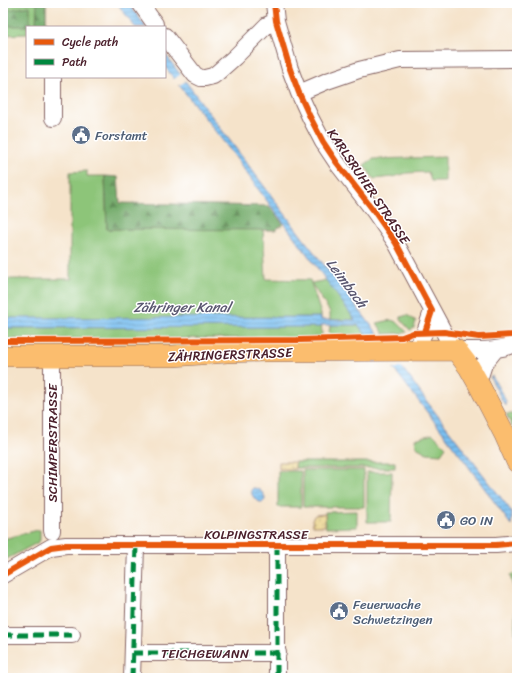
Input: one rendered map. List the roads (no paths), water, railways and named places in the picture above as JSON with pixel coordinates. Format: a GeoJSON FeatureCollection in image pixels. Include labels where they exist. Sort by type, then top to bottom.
{"type":"FeatureCollection","features":[{"type":"Feature","properties":{"kind":"main road","name":"ZÄHRINGERSTRASSE"},"geometry":{"type":"LineString","coordinates":[[3,356],[173,356],[265,351],[456,350]]}},
{"type":"Feature","properties":{"kind":"main road"},"geometry":{"type":"LineString","coordinates":[[456,350],[469,367],[478,383],[517,462]]}},
{"type":"Feature","properties":{"kind":"street"},"geometry":{"type":"LineString","coordinates":[[140,3],[153,26]]}},
{"type":"Feature","properties":{"kind":"street","name":"KARLSRUHER STRASSE"},"geometry":{"type":"LineString","coordinates":[[274,3],[276,21],[289,66],[299,93],[323,142],[396,243],[447,338],[456,350]]}},
{"type":"Feature","properties":{"kind":"street"},"geometry":{"type":"LineString","coordinates":[[166,42],[195,75],[201,78],[208,78],[217,73],[235,57],[267,25],[276,21]]}},
{"type":"Feature","properties":{"kind":"street"},"geometry":{"type":"LineString","coordinates":[[299,93],[348,74],[400,60],[517,59]]}},
{"type":"Feature","properties":{"kind":"street"},"geometry":{"type":"LineString","coordinates":[[53,78],[53,118]]}},
{"type":"Feature","properties":{"kind":"street"},"geometry":{"type":"LineString","coordinates":[[416,350],[426,329],[432,311]]}},
{"type":"Feature","properties":{"kind":"street"},"geometry":{"type":"LineString","coordinates":[[456,350],[496,349],[516,344]]}},
{"type":"Feature","properties":{"kind":"street"},"geometry":{"type":"LineString","coordinates":[[478,383],[484,364],[496,349]]}},
{"type":"Feature","properties":{"kind":"street","name":"SCHIMPERSTRASSE"},"geometry":{"type":"LineString","coordinates":[[52,356],[52,531]]}},
{"type":"Feature","properties":{"kind":"street","name":"KOLPINGSTRASSE"},"geometry":{"type":"LineString","coordinates":[[3,575],[51,547],[66,544],[496,545],[517,543]]}},
{"type":"Feature","properties":{"kind":"street"},"geometry":{"type":"LineString","coordinates":[[132,678],[136,544]]}},
{"type":"Feature","properties":{"kind":"street"},"geometry":{"type":"LineString","coordinates":[[277,545],[278,678]]}},
{"type":"Feature","properties":{"kind":"street"},"geometry":{"type":"LineString","coordinates":[[3,635],[72,634]]}},
{"type":"Feature","properties":{"kind":"street","name":"TEICHGEWANN"},"geometry":{"type":"LineString","coordinates":[[133,653],[278,653]]}},
{"type":"Feature","properties":{"kind":"water"},"geometry":{"type":"Polygon","coordinates":[[[117,3],[128,3],[145,26],[134,26],[117,3]]]}},
{"type":"Feature","properties":{"kind":"water"},"geometry":{"type":"Polygon","coordinates":[[[166,55],[512,512],[511,525],[463,459],[358,325],[322,325],[321,327],[3,328],[3,318],[321,317],[321,320],[355,320],[233,154],[166,68],[166,55]]]}},
{"type":"Feature","properties":{"kind":"water"},"geometry":{"type":"Polygon","coordinates":[[[492,376],[506,401],[505,406],[490,377],[492,376]]]}},
{"type":"Feature","properties":{"kind":"water"},"geometry":{"type":"Polygon","coordinates":[[[253,488],[263,493],[265,500],[263,502],[258,501],[254,497],[251,490],[253,488]]]}},
{"type":"Feature","properties":{"kind":"place","name":"Forstamt"},"geometry":{"type":"Point","coordinates":[81,135]}},
{"type":"Feature","properties":{"kind":"place","name":"GO IN"},"geometry":{"type":"Point","coordinates":[446,520]}},
{"type":"Feature","properties":{"kind":"place","name":"Feuerwache Schwetzingen"},"geometry":{"type":"Point","coordinates":[339,611]}},
{"type":"Feature","properties":{"kind":"water label","name":"Leimbach"},"geometry":{"type":"Point","coordinates":[347,283]}},
{"type":"Feature","properties":{"kind":"water label","name":"Zähringer Kanal"},"geometry":{"type":"Point","coordinates":[182,307]}}]}
